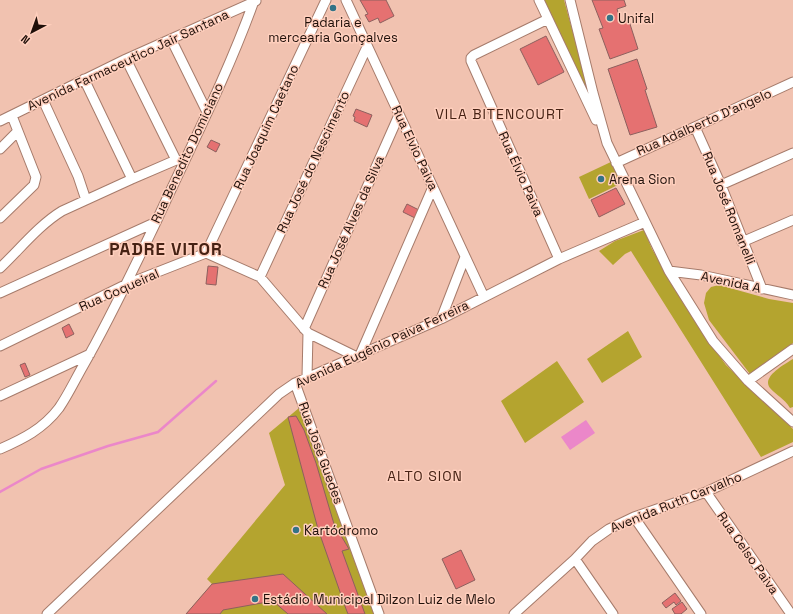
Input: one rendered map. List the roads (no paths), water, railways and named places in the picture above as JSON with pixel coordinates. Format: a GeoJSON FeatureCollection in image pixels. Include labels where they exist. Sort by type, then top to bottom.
{"type":"FeatureCollection","features":[{"type":"Feature","properties":{"kind":"street","name":"Rua Joaquim Caetano"},"geometry":{"type":"LineString","coordinates":[[206,253],[326,0]]}},
{"type":"Feature","properties":{"kind":"street","name":"Rua Elvio Paiva"},"geometry":{"type":"LineString","coordinates":[[346,0],[484,297]]}},
{"type":"Feature","properties":{"kind":"street"},"geometry":{"type":"LineString","coordinates":[[539,0],[669,271],[713,341],[748,381],[793,422]]}},
{"type":"Feature","properties":{"kind":"street"},"geometry":{"type":"LineString","coordinates":[[570,0],[607,143]]}},
{"type":"Feature","properties":{"kind":"street","name":"Avenida Farmaceutico Jair Santana"},"geometry":{"type":"LineString","coordinates":[[0,121],[126,59],[255,1]]}},
{"type":"Feature","properties":{"kind":"street","name":"Rua Benedito Domiciano"},"geometry":{"type":"LineString","coordinates":[[0,449],[24,439],[44,425],[59,408],[90,354],[127,284],[156,222],[180,160],[207,112],[255,1]]}},
{"type":"Feature","properties":{"kind":"street","name":"Rua Élvio Paiva"},"geometry":{"type":"LineString","coordinates":[[548,19],[474,55],[471,58],[471,61],[559,259]]}},
{"type":"Feature","properties":{"kind":"street"},"geometry":{"type":"LineString","coordinates":[[171,40],[207,112]]}},
{"type":"Feature","properties":{"kind":"street","name":"Rua José do Nescimento"},"geometry":{"type":"LineString","coordinates":[[260,277],[367,47]]}},
{"type":"Feature","properties":{"kind":"street"},"geometry":{"type":"LineString","coordinates":[[0,268],[54,216],[132,179],[180,160],[126,59]]}},
{"type":"Feature","properties":{"kind":"street"},"geometry":{"type":"LineString","coordinates":[[84,79],[132,179]]}},
{"type":"Feature","properties":{"kind":"street","name":"Rua Adalberto D'angelo"},"geometry":{"type":"LineString","coordinates":[[616,162],[793,82]]}},
{"type":"Feature","properties":{"kind":"street"},"geometry":{"type":"LineString","coordinates":[[43,100],[78,176],[86,200]]}},
{"type":"Feature","properties":{"kind":"street","name":"Rua José Alves da Silva"},"geometry":{"type":"LineString","coordinates":[[306,331],[399,115]]}},
{"type":"Feature","properties":{"kind":"street"},"geometry":{"type":"LineString","coordinates":[[0,218],[34,186],[36,181],[36,177],[12,116]]}},
{"type":"Feature","properties":{"kind":"street","name":"Rua José Romanelli"},"geometry":{"type":"LineString","coordinates":[[695,127],[721,185],[742,242],[762,289]]}},
{"type":"Feature","properties":{"kind":"street"},"geometry":{"type":"LineString","coordinates":[[0,149],[18,131]]}},
{"type":"Feature","properties":{"kind":"street"},"geometry":{"type":"LineString","coordinates":[[721,185],[793,153]]}},
{"type":"Feature","properties":{"kind":"street"},"geometry":{"type":"LineString","coordinates":[[206,253],[260,277],[306,331],[359,356],[434,187]]}},
{"type":"Feature","properties":{"kind":"street"},"geometry":{"type":"LineString","coordinates":[[742,242],[793,220]]}},
{"type":"Feature","properties":{"kind":"street"},"geometry":{"type":"LineString","coordinates":[[0,293],[156,222]]}},
{"type":"Feature","properties":{"kind":"street","name":"Avenida Eugênio Paiva Ferreira"},"geometry":{"type":"LineString","coordinates":[[47,614],[279,394],[295,383],[441,319],[559,259],[645,222]]}},
{"type":"Feature","properties":{"kind":"street","name":"Rua Coqueiral"},"geometry":{"type":"LineString","coordinates":[[0,346],[127,284],[206,253]]}},
{"type":"Feature","properties":{"kind":"street"},"geometry":{"type":"LineString","coordinates":[[441,319],[465,257]]}},
{"type":"Feature","properties":{"kind":"street","name":"Avenida A"},"geometry":{"type":"LineString","coordinates":[[669,271],[701,275],[793,295]]}},
{"type":"Feature","properties":{"kind":"street"},"geometry":{"type":"LineString","coordinates":[[306,331],[307,377]]}},
{"type":"Feature","properties":{"kind":"street"},"geometry":{"type":"LineString","coordinates":[[748,381],[793,349]]}},
{"type":"Feature","properties":{"kind":"street"},"geometry":{"type":"LineString","coordinates":[[0,396],[90,354]]}},
{"type":"Feature","properties":{"kind":"street","name":"Rua José Guedes"},"geometry":{"type":"LineString","coordinates":[[295,383],[379,614]]}},
{"type":"Feature","properties":{"kind":"street","name":"Avenida Ruth Carvalho"},"geometry":{"type":"LineString","coordinates":[[514,614],[524,610],[598,535],[634,517],[706,492],[793,451]]}},
{"type":"Feature","properties":{"kind":"street","name":"Rua Celso Paiva"},"geometry":{"type":"LineString","coordinates":[[706,492],[791,614]]}},
{"type":"Feature","properties":{"kind":"street"},"geometry":{"type":"LineString","coordinates":[[634,517],[700,614]]}},
{"type":"Feature","properties":{"kind":"street"},"geometry":{"type":"LineString","coordinates":[[575,559],[612,614]]}},
{"type":"Feature","properties":{"kind":"waterway"},"geometry":{"type":"LineString","coordinates":[[0,492],[41,469],[108,446],[158,432],[216,381]]}},
{"type":"Feature","properties":{"kind":"place","name":"Padaria e mercearia Gonçalves"},"geometry":{"type":"Point","coordinates":[333,8]}},
{"type":"Feature","properties":{"kind":"place","name":"Unifal"},"geometry":{"type":"Point","coordinates":[610,18]}},
{"type":"Feature","properties":{"kind":"place","name":"Arena Sion"},"geometry":{"type":"Point","coordinates":[601,179]}},
{"type":"Feature","properties":{"kind":"place","name":"Kartódromo"},"geometry":{"type":"Point","coordinates":[296,530]}},
{"type":"Feature","properties":{"kind":"place","name":"Estádio Municipal Dilzon Luiz de Melo"},"geometry":{"type":"Point","coordinates":[255,599]}},
{"type":"Feature","properties":{"kind":"district","name":"VILA BITENCOURT"},"geometry":{"type":"Point","coordinates":[500,114]}},
{"type":"Feature","properties":{"kind":"district","name":"PADRE VITOR"},"geometry":{"type":"Point","coordinates":[166,249]}},
{"type":"Feature","properties":{"kind":"district","name":"ALTO SION"},"geometry":{"type":"Point","coordinates":[425,476]}}]}
